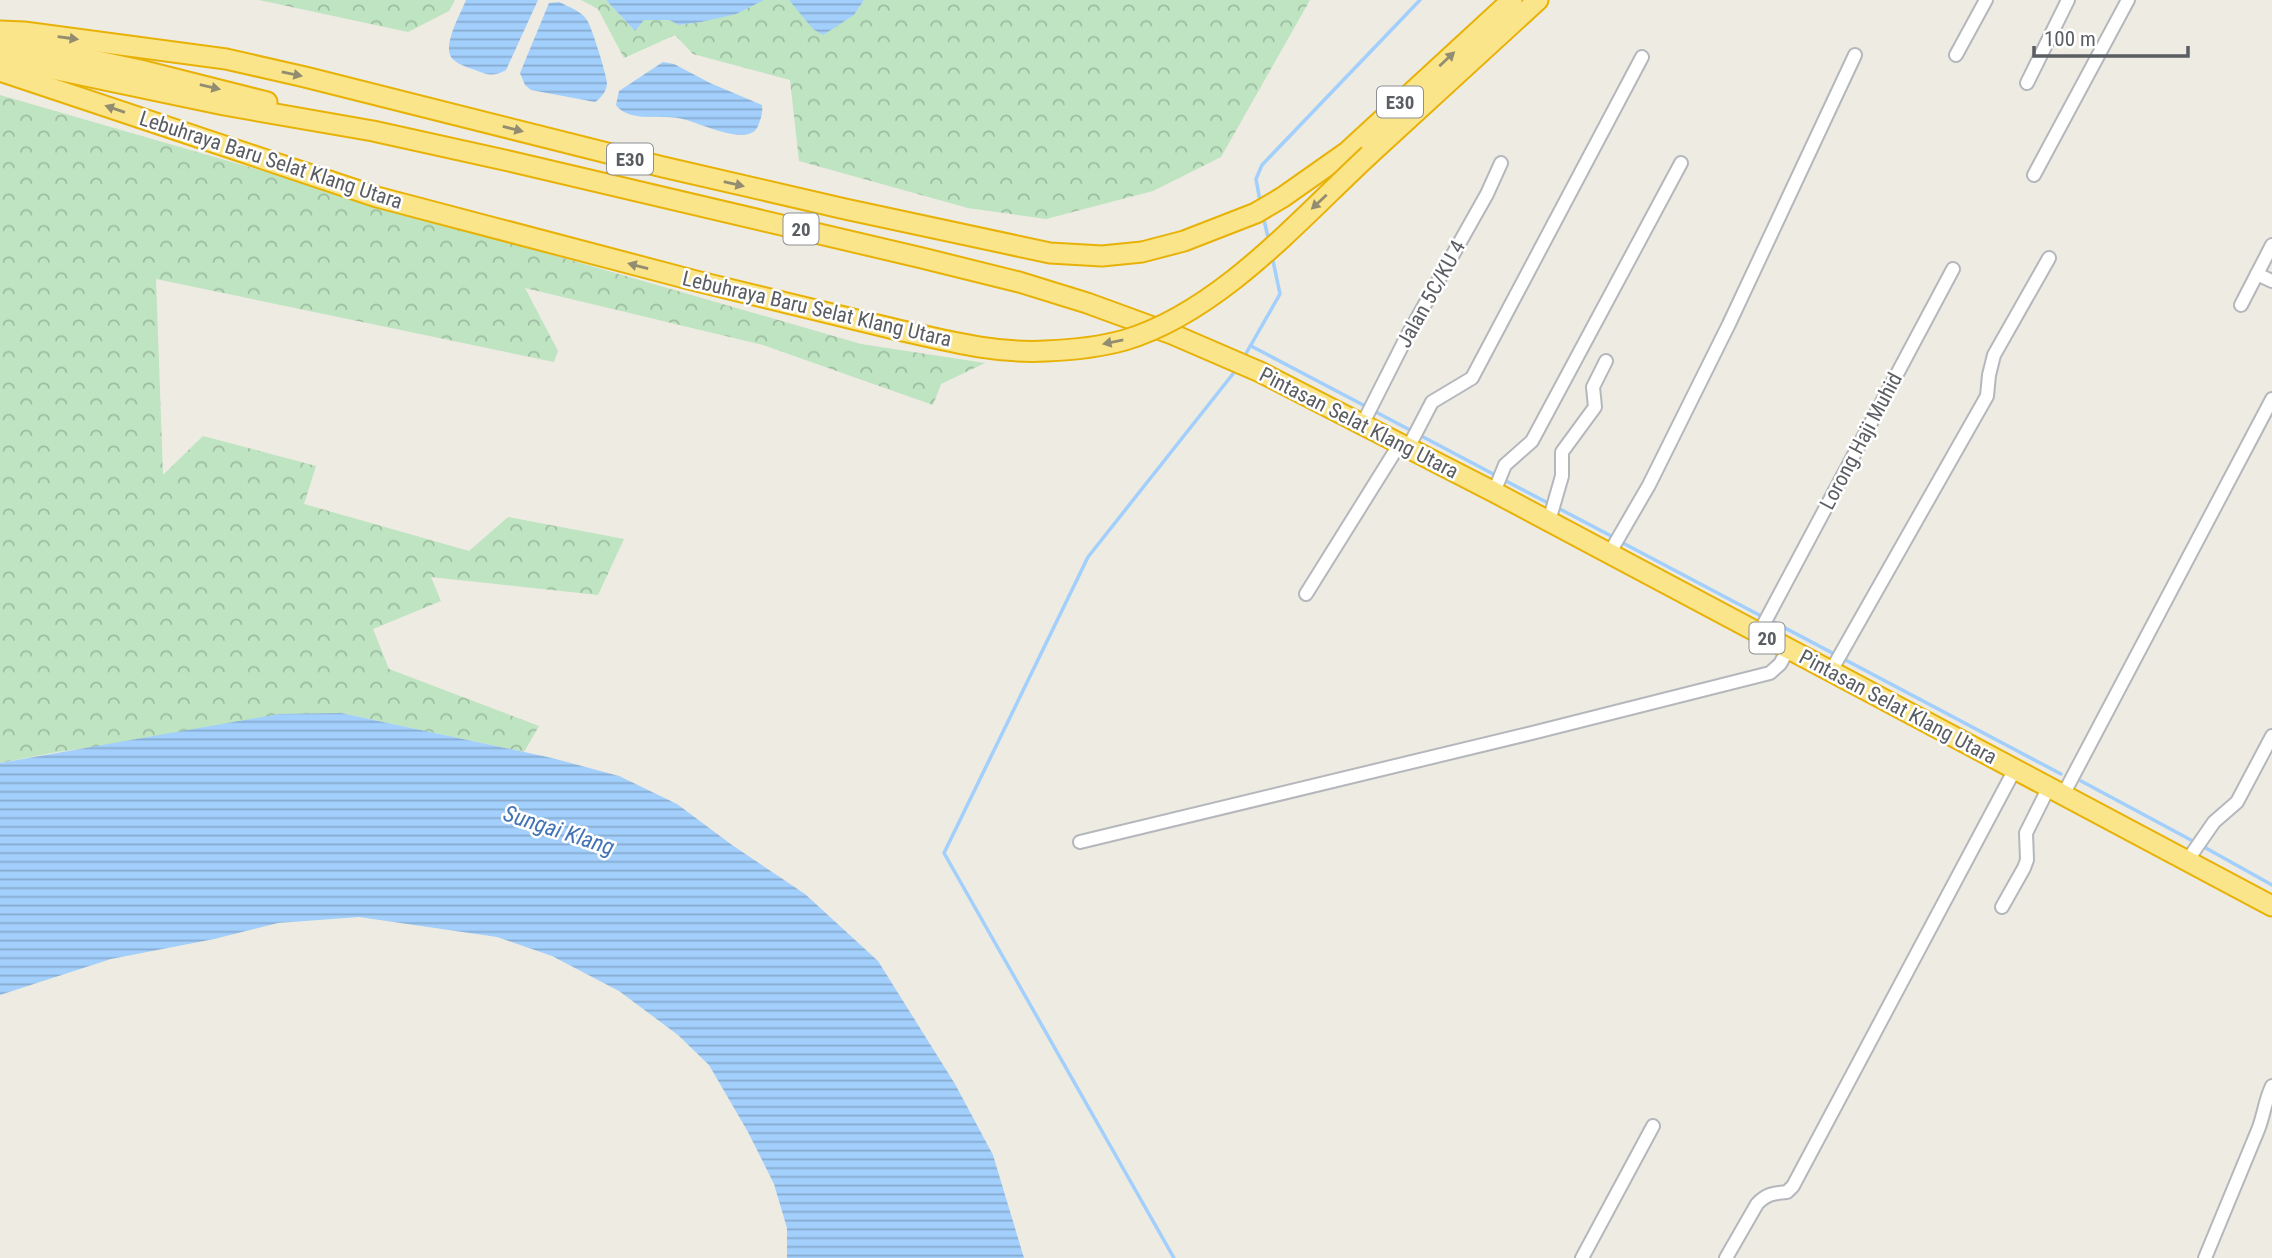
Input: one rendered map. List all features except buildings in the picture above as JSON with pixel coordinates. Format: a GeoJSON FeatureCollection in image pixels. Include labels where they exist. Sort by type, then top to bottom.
{"type":"FeatureCollection","features":[{"type":"Feature","properties":{"kind":"highway","name":"E30"},"geometry":{"type":"LineString","coordinates":[[0,31],[226,59],[689,173],[1050,253],[1102,256],[1142,251],[1184,241],[1256,213],[1283,197],[1347,152],[1512,0]]}},
{"type":"Feature","properties":{"kind":"highway","name":"Lebuhraya Baru Selat Klang Utara"},"geometry":{"type":"LineString","coordinates":[[0,71],[377,197],[696,281],[894,329],[977,347],[1044,352],[1125,340],[1182,316],[1217,293],[1251,265],[1538,0]]}},
{"type":"Feature","properties":{"kind":"highway"},"geometry":{"type":"LineString","coordinates":[[0,40],[234,93],[373,131]]}},
{"type":"Feature","properties":{"kind":"highway","name":"Lebuhraya Baru Selat Klang Utara"},"geometry":{"type":"LineString","coordinates":[[0,58],[211,103],[373,131]]}},
{"type":"Feature","properties":{"kind":"highway","name":"Pintasan Selat Klang Utara"},"geometry":{"type":"LineString","coordinates":[[373,131],[554,171],[1019,282],[1087,303],[1220,355],[1260,372],[1362,425],[1551,516],[1760,630],[1788,648],[1833,667],[2015,769],[2272,906]]}},
{"type":"Feature","properties":{"kind":"street"},"geometry":{"type":"LineString","coordinates":[[1956,55],[1986,0]]}},
{"type":"Feature","properties":{"kind":"street"},"geometry":{"type":"LineString","coordinates":[[2027,83],[2068,0]]}},
{"type":"Feature","properties":{"kind":"street"},"geometry":{"type":"LineString","coordinates":[[2034,175],[2128,0]]}},
{"type":"Feature","properties":{"kind":"street"},"geometry":{"type":"LineString","coordinates":[[1611,550],[1649,485],[1717,349],[1856,55]]}},
{"type":"Feature","properties":{"kind":"street"},"geometry":{"type":"LineString","coordinates":[[1306,594],[1432,402],[1472,378],[1642,57]]}},
{"type":"Feature","properties":{"kind":"street","name":"Jalan 5C/KU 4"},"geometry":{"type":"LineString","coordinates":[[1362,425],[1406,338],[1487,194],[1501,163]]}},
{"type":"Feature","properties":{"kind":"street"},"geometry":{"type":"LineString","coordinates":[[1495,488],[1505,465],[1532,440],[1681,163]]}},
{"type":"Feature","properties":{"kind":"street"},"geometry":{"type":"LineString","coordinates":[[2241,305],[2272,245]]}},
{"type":"Feature","properties":{"kind":"street"},"geometry":{"type":"LineString","coordinates":[[1833,667],[1987,397],[1994,355],[2049,258]]}},
{"type":"Feature","properties":{"kind":"street","name":"Lorong Haji Muhid"},"geometry":{"type":"LineString","coordinates":[[1760,630],[1953,269]]}},
{"type":"Feature","properties":{"kind":"street"},"geometry":{"type":"LineString","coordinates":[[2257,274],[2272,281]]}},
{"type":"Feature","properties":{"kind":"street"},"geometry":{"type":"LineString","coordinates":[[1551,516],[1562,476],[1562,452],[1595,407],[1593,387],[1606,361]]}},
{"type":"Feature","properties":{"kind":"street"},"geometry":{"type":"LineString","coordinates":[[2002,907],[2024,868],[2026,833],[2056,791],[2272,399]]}},
{"type":"Feature","properties":{"kind":"street"},"geometry":{"type":"LineString","coordinates":[[1080,842],[1770,673],[1780,664],[1788,648]]}},
{"type":"Feature","properties":{"kind":"street"},"geometry":{"type":"LineString","coordinates":[[2187,861],[2214,822],[2237,802],[2272,736]]}},
{"type":"Feature","properties":{"kind":"street"},"geometry":{"type":"LineString","coordinates":[[1726,1258],[1757,1203],[1771,1193],[1787,1192],[1793,1186],[2015,769]]}},
{"type":"Feature","properties":{"kind":"street"},"geometry":{"type":"LineString","coordinates":[[2205,1258],[2264,1115],[2266,1098],[2272,1086]]}},
{"type":"Feature","properties":{"kind":"street"},"geometry":{"type":"LineString","coordinates":[[1582,1258],[1653,1126]]}},
{"type":"Feature","properties":{"kind":"green space"},"geometry":{"type":"Polygon","coordinates":[[[259,0],[455,0],[449,11],[408,32],[259,0]]]}},
{"type":"Feature","properties":{"kind":"green space"},"geometry":{"type":"Polygon","coordinates":[[[581,0],[606,0],[635,31],[644,20],[669,20],[680,25],[701,22],[764,0],[789,0],[854,15],[864,0],[1310,0],[1221,157],[1153,191],[1046,219],[968,208],[799,161],[790,80],[693,54],[675,35],[624,58],[598,9],[581,0]]]}},
{"type":"Feature","properties":{"kind":"green space"},"geometry":{"type":"Polygon","coordinates":[[[0,95],[861,344],[985,363],[941,384],[933,405],[763,345],[525,288],[558,351],[554,362],[156,279],[163,475],[203,436],[316,466],[304,504],[469,551],[508,517],[624,539],[598,595],[431,577],[441,601],[373,629],[389,669],[539,726],[524,752],[341,713],[57,752],[0,763],[0,95]]]}},
{"type":"Feature","properties":{"kind":"water"},"geometry":{"type":"Polygon","coordinates":[[[466,0],[538,0],[506,70],[498,74],[487,74],[462,65],[451,57],[449,44],[466,0]]]}},
{"type":"Feature","properties":{"kind":"water"},"geometry":{"type":"Polygon","coordinates":[[[606,0],[764,0],[736,14],[701,22],[679,25],[669,20],[644,20],[635,31],[606,0]]]}},
{"type":"Feature","properties":{"kind":"water"},"geometry":{"type":"Polygon","coordinates":[[[789,0],[864,0],[854,15],[823,35],[813,29],[789,0]]]}},
{"type":"Feature","properties":{"kind":"water"},"geometry":{"type":"Polygon","coordinates":[[[559,2],[582,14],[592,31],[607,84],[606,90],[595,102],[531,90],[525,85],[520,73],[549,3],[559,2]]]}},
{"type":"Feature","properties":{"kind":"water"},"geometry":{"type":"Polygon","coordinates":[[[663,62],[674,64],[762,105],[758,126],[753,132],[744,135],[733,134],[678,118],[636,116],[621,110],[616,105],[619,91],[663,62]]]}},
{"type":"Feature","properties":{"kind":"water","name":"Sungai Klang"},"geometry":{"type":"Polygon","coordinates":[[[341,713],[552,758],[619,776],[677,804],[805,894],[878,961],[955,1084],[993,1155],[1024,1258],[787,1258],[787,1228],[774,1184],[748,1132],[709,1065],[678,1035],[619,991],[552,956],[497,937],[359,917],[278,923],[214,939],[111,959],[0,995],[0,763],[279,714],[341,713]]]}},
{"type":"Feature","properties":{"kind":"waterway"},"geometry":{"type":"LineString","coordinates":[[1260,201],[1256,179],[1262,165],[1420,0]]}},
{"type":"Feature","properties":{"kind":"waterway"},"geometry":{"type":"LineString","coordinates":[[1263,215],[1269,242]]}},
{"type":"Feature","properties":{"kind":"waterway"},"geometry":{"type":"LineString","coordinates":[[1244,357],[1280,294],[1272,256]]}},
{"type":"Feature","properties":{"kind":"waterway"},"geometry":{"type":"LineString","coordinates":[[1251,346],[1367,407]]}},
{"type":"Feature","properties":{"kind":"waterway"},"geometry":{"type":"LineString","coordinates":[[1174,1258],[944,853],[1088,557],[1236,370]]}},
{"type":"Feature","properties":{"kind":"waterway"},"geometry":{"type":"LineString","coordinates":[[1374,411],[1497,476]]}},
{"type":"Feature","properties":{"kind":"waterway"},"geometry":{"type":"LineString","coordinates":[[1504,480],[1550,504]]}},
{"type":"Feature","properties":{"kind":"waterway"},"geometry":{"type":"LineString","coordinates":[[1556,507],[1615,538]]}},
{"type":"Feature","properties":{"kind":"waterway"},"geometry":{"type":"LineString","coordinates":[[1621,542],[1763,617]]}},
{"type":"Feature","properties":{"kind":"waterway"},"geometry":{"type":"LineString","coordinates":[[1770,620],[2061,774]]}},
{"type":"Feature","properties":{"kind":"waterway"},"geometry":{"type":"LineString","coordinates":[[2081,781],[2191,840]]}},
{"type":"Feature","properties":{"kind":"waterway"},"geometry":{"type":"LineString","coordinates":[[2204,847],[2272,885]]}}]}
